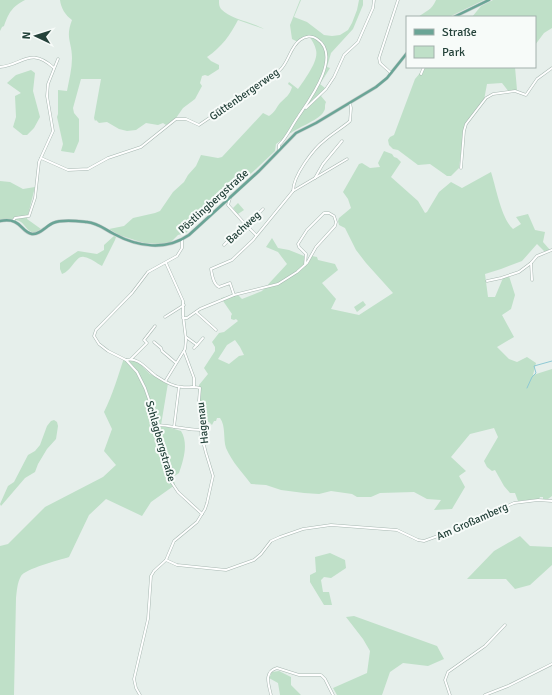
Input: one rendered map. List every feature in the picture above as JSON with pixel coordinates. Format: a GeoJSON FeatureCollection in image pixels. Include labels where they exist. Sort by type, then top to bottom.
{"type":"FeatureCollection","features":[{"type":"Feature","properties":{"kind":"main road"},"geometry":{"type":"LineString","coordinates":[[456,16],[489,0]]}},
{"type":"Feature","properties":{"kind":"main road","name":"Pöstlingbergstraße"},"geometry":{"type":"LineString","coordinates":[[13,221],[19,223],[31,234],[39,232],[56,222],[92,222],[100,225],[119,237],[144,245],[162,246],[182,240],[259,171],[298,131],[316,123],[376,87],[406,54]]}},
{"type":"Feature","properties":{"kind":"main road"},"geometry":{"type":"LineString","coordinates":[[0,221],[13,221]]}},
{"type":"Feature","properties":{"kind":"street"},"geometry":{"type":"LineString","coordinates":[[305,108],[326,89],[334,77],[344,55],[358,42],[373,8],[374,0]]}},
{"type":"Feature","properties":{"kind":"street"},"geometry":{"type":"LineString","coordinates":[[390,73],[380,63],[379,58],[398,0]]}},
{"type":"Feature","properties":{"kind":"street","name":"Güttenbergerweg"},"geometry":{"type":"LineString","coordinates":[[41,158],[68,170],[88,169],[108,158],[141,147],[176,120],[186,119],[197,125],[201,124],[280,70],[286,63],[297,43],[304,38],[316,38],[322,43],[326,60],[320,83],[305,108],[279,145],[279,150]]}},
{"type":"Feature","properties":{"kind":"street"},"geometry":{"type":"LineString","coordinates":[[0,67],[31,57],[47,63],[54,68]]}},
{"type":"Feature","properties":{"kind":"street"},"geometry":{"type":"LineString","coordinates":[[13,221],[15,218],[29,216],[35,198],[38,166],[53,131],[47,96],[48,84],[58,59]]}},
{"type":"Feature","properties":{"kind":"street"},"geometry":{"type":"LineString","coordinates":[[421,74],[424,68]]}},
{"type":"Feature","properties":{"kind":"street"},"geometry":{"type":"LineString","coordinates":[[461,168],[464,130],[466,124],[486,98],[493,94],[515,91],[526,95],[537,79],[552,68]]}},
{"type":"Feature","properties":{"kind":"street"},"geometry":{"type":"LineString","coordinates":[[293,191],[293,186],[297,177],[312,154],[324,140],[350,121],[351,108],[349,102]]}},
{"type":"Feature","properties":{"kind":"street"},"geometry":{"type":"LineString","coordinates":[[315,178],[323,164],[335,148],[342,142]]}},
{"type":"Feature","properties":{"kind":"street"},"geometry":{"type":"LineString","coordinates":[[234,295],[230,283],[219,287],[216,285],[211,269],[232,260],[253,240],[256,235],[264,229],[293,191],[347,159]]}},
{"type":"Feature","properties":{"kind":"street"},"geometry":{"type":"LineString","coordinates":[[230,197],[228,204],[256,235]]}},
{"type":"Feature","properties":{"kind":"street","name":"Bachweg"},"geometry":{"type":"LineString","coordinates":[[224,245],[263,209]]}},
{"type":"Feature","properties":{"kind":"street"},"geometry":{"type":"LineString","coordinates":[[183,318],[188,318],[196,312],[234,295],[278,284],[291,276],[306,265],[316,247],[336,225],[335,218],[331,213],[327,212],[323,214],[307,230],[298,244],[306,254],[306,265]]}},
{"type":"Feature","properties":{"kind":"street","name":"Schlagbergstraße"},"geometry":{"type":"LineString","coordinates":[[182,240],[183,246],[176,257],[148,272],[132,293],[94,334],[95,340],[101,346],[126,360],[137,372],[145,388],[171,483],[178,492],[202,514]]}},
{"type":"Feature","properties":{"kind":"street"},"geometry":{"type":"LineString","coordinates":[[487,281],[519,272],[531,263],[537,256],[552,250]]}},
{"type":"Feature","properties":{"kind":"street"},"geometry":{"type":"LineString","coordinates":[[166,263],[184,305],[183,318],[186,337],[186,347],[166,380]]}},
{"type":"Feature","properties":{"kind":"street"},"geometry":{"type":"LineString","coordinates":[[531,263],[532,280]]}},
{"type":"Feature","properties":{"kind":"street"},"geometry":{"type":"LineString","coordinates":[[165,317],[184,305]]}},
{"type":"Feature","properties":{"kind":"street"},"geometry":{"type":"LineString","coordinates":[[196,312],[216,330]]}},
{"type":"Feature","properties":{"kind":"street"},"geometry":{"type":"LineString","coordinates":[[131,359],[147,343],[144,340],[155,326]]}},
{"type":"Feature","properties":{"kind":"street"},"geometry":{"type":"LineString","coordinates":[[186,337],[197,345]]}},
{"type":"Feature","properties":{"kind":"street"},"geometry":{"type":"LineString","coordinates":[[194,348],[203,338]]}},
{"type":"Feature","properties":{"kind":"street"},"geometry":{"type":"LineString","coordinates":[[154,342],[176,364]]}},
{"type":"Feature","properties":{"kind":"street"},"geometry":{"type":"LineString","coordinates":[[126,360],[131,359],[140,362],[156,376],[179,387],[194,386],[194,378],[184,351]]}},
{"type":"Feature","properties":{"kind":"street","name":"Hagenau"},"geometry":{"type":"LineString","coordinates":[[194,386],[200,388],[199,400],[201,430],[213,476],[207,503],[202,514]]}},
{"type":"Feature","properties":{"kind":"street"},"geometry":{"type":"LineString","coordinates":[[174,427],[179,387]]}},
{"type":"Feature","properties":{"kind":"street"},"geometry":{"type":"LineString","coordinates":[[156,425],[186,430],[201,430]]}},
{"type":"Feature","properties":{"kind":"street","name":"Am Großamberg"},"geometry":{"type":"LineString","coordinates":[[166,560],[177,565],[226,570],[254,560],[261,554],[271,541],[280,537],[303,529],[331,525],[394,529],[416,539],[426,541],[514,503],[552,500]]}},
{"type":"Feature","properties":{"kind":"street"},"geometry":{"type":"LineString","coordinates":[[140,695],[136,688],[134,679],[148,619],[150,579],[154,571],[166,560],[174,541],[197,522],[202,514]]}},
{"type":"Feature","properties":{"kind":"street"},"geometry":{"type":"LineString","coordinates":[[450,695],[445,681],[445,676],[448,672],[485,646],[505,624]]}},
{"type":"Feature","properties":{"kind":"street"},"geometry":{"type":"LineString","coordinates":[[485,695],[508,686],[552,664]]}},
{"type":"Feature","properties":{"kind":"street"},"geometry":{"type":"LineString","coordinates":[[271,695],[268,676],[271,671],[277,668],[297,675],[321,675],[334,695]]}},
{"type":"Feature","properties":{"kind":"green space"},"geometry":{"type":"Polygon","coordinates":[[[0,0],[25,0],[12,10],[0,31],[0,0]]]}},
{"type":"Feature","properties":{"kind":"green space"},"geometry":{"type":"Polygon","coordinates":[[[60,0],[219,0],[221,9],[225,12],[235,18],[264,29],[238,20],[225,40],[207,57],[219,65],[219,69],[208,76],[202,76],[200,83],[202,86],[195,99],[183,108],[176,118],[166,125],[163,123],[158,125],[146,123],[136,130],[127,131],[119,129],[107,122],[99,123],[96,120],[95,121],[94,118],[101,79],[81,79],[73,108],[74,113],[79,119],[79,141],[74,153],[61,151],[63,144],[57,117],[58,90],[67,91],[72,58],[69,31],[72,20],[67,16],[61,6],[60,0]]]}},
{"type":"Feature","properties":{"kind":"green space"},"geometry":{"type":"Polygon","coordinates":[[[300,0],[294,17],[307,22],[324,35],[332,36],[340,35],[348,30],[357,10],[359,0],[363,0],[363,5],[353,29],[331,53],[327,67],[330,68],[320,84],[325,88],[321,96],[326,102],[325,110],[322,114],[309,123],[291,133],[288,133],[276,144],[275,151],[256,169],[207,214],[192,225],[186,233],[178,235],[171,242],[159,244],[144,243],[119,235],[109,229],[124,226],[133,218],[160,211],[173,192],[184,182],[196,166],[201,155],[218,158],[222,157],[263,113],[269,116],[274,111],[290,92],[292,87],[288,84],[289,82],[298,89],[313,65],[316,54],[315,46],[309,36],[298,42],[292,39],[290,25],[300,0]]]}},
{"type":"Feature","properties":{"kind":"green space"},"geometry":{"type":"Polygon","coordinates":[[[436,0],[484,0],[451,16],[419,16],[431,8],[436,0]]]}},
{"type":"Feature","properties":{"kind":"green space"},"geometry":{"type":"Polygon","coordinates":[[[493,0],[552,0],[552,28],[544,33],[536,44],[536,16],[473,16],[481,6],[493,0]]]}},
{"type":"Feature","properties":{"kind":"green space"},"geometry":{"type":"Polygon","coordinates":[[[424,68],[515,68],[517,90],[509,92],[502,83],[487,84],[484,100],[465,125],[459,168],[451,176],[447,176],[430,164],[418,165],[389,145],[388,140],[394,135],[415,79],[424,68]]]}},
{"type":"Feature","properties":{"kind":"green space"},"geometry":{"type":"Polygon","coordinates":[[[31,70],[35,73],[33,91],[40,117],[34,128],[27,135],[23,135],[13,127],[16,117],[15,96],[21,93],[7,83],[16,75],[31,70]]]}},
{"type":"Feature","properties":{"kind":"green space"},"geometry":{"type":"Polygon","coordinates":[[[384,151],[392,154],[401,162],[391,177],[418,201],[425,213],[439,192],[451,182],[462,188],[491,172],[505,218],[513,229],[521,224],[516,217],[528,214],[535,230],[545,232],[543,242],[550,250],[545,252],[537,244],[522,261],[485,274],[488,297],[495,297],[503,278],[509,276],[515,295],[511,309],[502,315],[514,337],[497,347],[509,359],[517,362],[527,357],[536,363],[533,375],[552,369],[552,496],[548,499],[543,499],[543,497],[540,497],[539,499],[518,501],[515,493],[510,493],[504,486],[495,470],[492,471],[487,467],[484,461],[498,437],[494,428],[470,434],[451,457],[466,471],[459,476],[465,487],[452,509],[434,510],[441,500],[427,499],[414,492],[380,493],[371,497],[357,497],[352,494],[331,491],[319,494],[304,493],[281,490],[266,485],[251,484],[228,453],[224,429],[220,418],[217,418],[212,425],[209,422],[204,422],[204,427],[202,428],[198,393],[199,385],[208,374],[204,368],[215,351],[215,347],[212,342],[219,333],[224,332],[238,321],[236,319],[231,319],[232,314],[221,298],[238,295],[242,299],[262,291],[287,264],[278,252],[266,247],[272,238],[278,248],[289,250],[304,256],[304,262],[308,264],[312,256],[317,257],[318,260],[335,264],[338,270],[322,283],[336,299],[331,309],[359,315],[393,293],[356,250],[345,228],[339,225],[338,221],[339,218],[351,208],[348,199],[343,192],[359,164],[362,163],[370,168],[380,167],[378,163],[384,151]],[[235,340],[227,345],[218,359],[229,364],[239,356],[244,355],[235,340]]]}},
{"type":"Feature","properties":{"kind":"green space"},"geometry":{"type":"Polygon","coordinates":[[[0,181],[10,182],[23,189],[35,187],[27,219],[41,229],[34,233],[19,221],[0,220],[0,181]]]}},
{"type":"Feature","properties":{"kind":"green space"},"geometry":{"type":"Polygon","coordinates":[[[238,203],[244,210],[238,214],[233,208],[238,203]]]}},
{"type":"Feature","properties":{"kind":"green space"},"geometry":{"type":"Polygon","coordinates":[[[114,236],[116,237],[115,240],[102,266],[89,258],[81,257],[69,270],[62,274],[60,263],[78,251],[97,254],[104,250],[104,245],[114,236]]]}},
{"type":"Feature","properties":{"kind":"green space"},"geometry":{"type":"Polygon","coordinates":[[[363,301],[366,305],[357,312],[354,307],[363,301]]]}},
{"type":"Feature","properties":{"kind":"green space"},"geometry":{"type":"Polygon","coordinates":[[[124,358],[137,361],[150,374],[168,383],[161,425],[181,431],[185,441],[184,458],[181,468],[179,473],[173,477],[175,485],[151,502],[142,516],[106,499],[89,515],[69,557],[29,570],[21,576],[16,598],[14,695],[0,695],[0,546],[8,544],[45,507],[103,477],[116,465],[104,451],[112,429],[104,412],[113,392],[124,358]]]}},
{"type":"Feature","properties":{"kind":"green space"},"geometry":{"type":"Polygon","coordinates":[[[54,420],[57,422],[58,426],[56,439],[47,449],[35,472],[25,478],[1,506],[0,504],[8,486],[14,482],[28,455],[35,451],[40,445],[47,426],[54,420]]]}},
{"type":"Feature","properties":{"kind":"green space"},"geometry":{"type":"Polygon","coordinates":[[[520,536],[530,546],[552,547],[552,565],[530,585],[515,589],[506,579],[467,579],[494,551],[520,536]]]}},
{"type":"Feature","properties":{"kind":"green space"},"geometry":{"type":"Polygon","coordinates":[[[330,553],[345,560],[346,568],[331,578],[324,577],[321,580],[323,592],[329,592],[332,605],[324,605],[310,582],[310,575],[316,572],[315,557],[330,553]]]}},
{"type":"Feature","properties":{"kind":"green space"},"geometry":{"type":"Polygon","coordinates":[[[354,616],[437,646],[444,659],[428,666],[403,663],[390,672],[382,695],[337,695],[333,688],[367,673],[370,651],[363,639],[346,617],[354,616]]]}},
{"type":"Feature","properties":{"kind":"green space"},"geometry":{"type":"Polygon","coordinates":[[[279,671],[291,677],[291,685],[301,695],[280,695],[278,683],[269,678],[272,672],[279,671]]]}},
{"type":"Feature","properties":{"kind":"waterway"},"geometry":{"type":"LineString","coordinates":[[527,388],[532,377],[536,373],[534,366],[552,361]]}}]}
